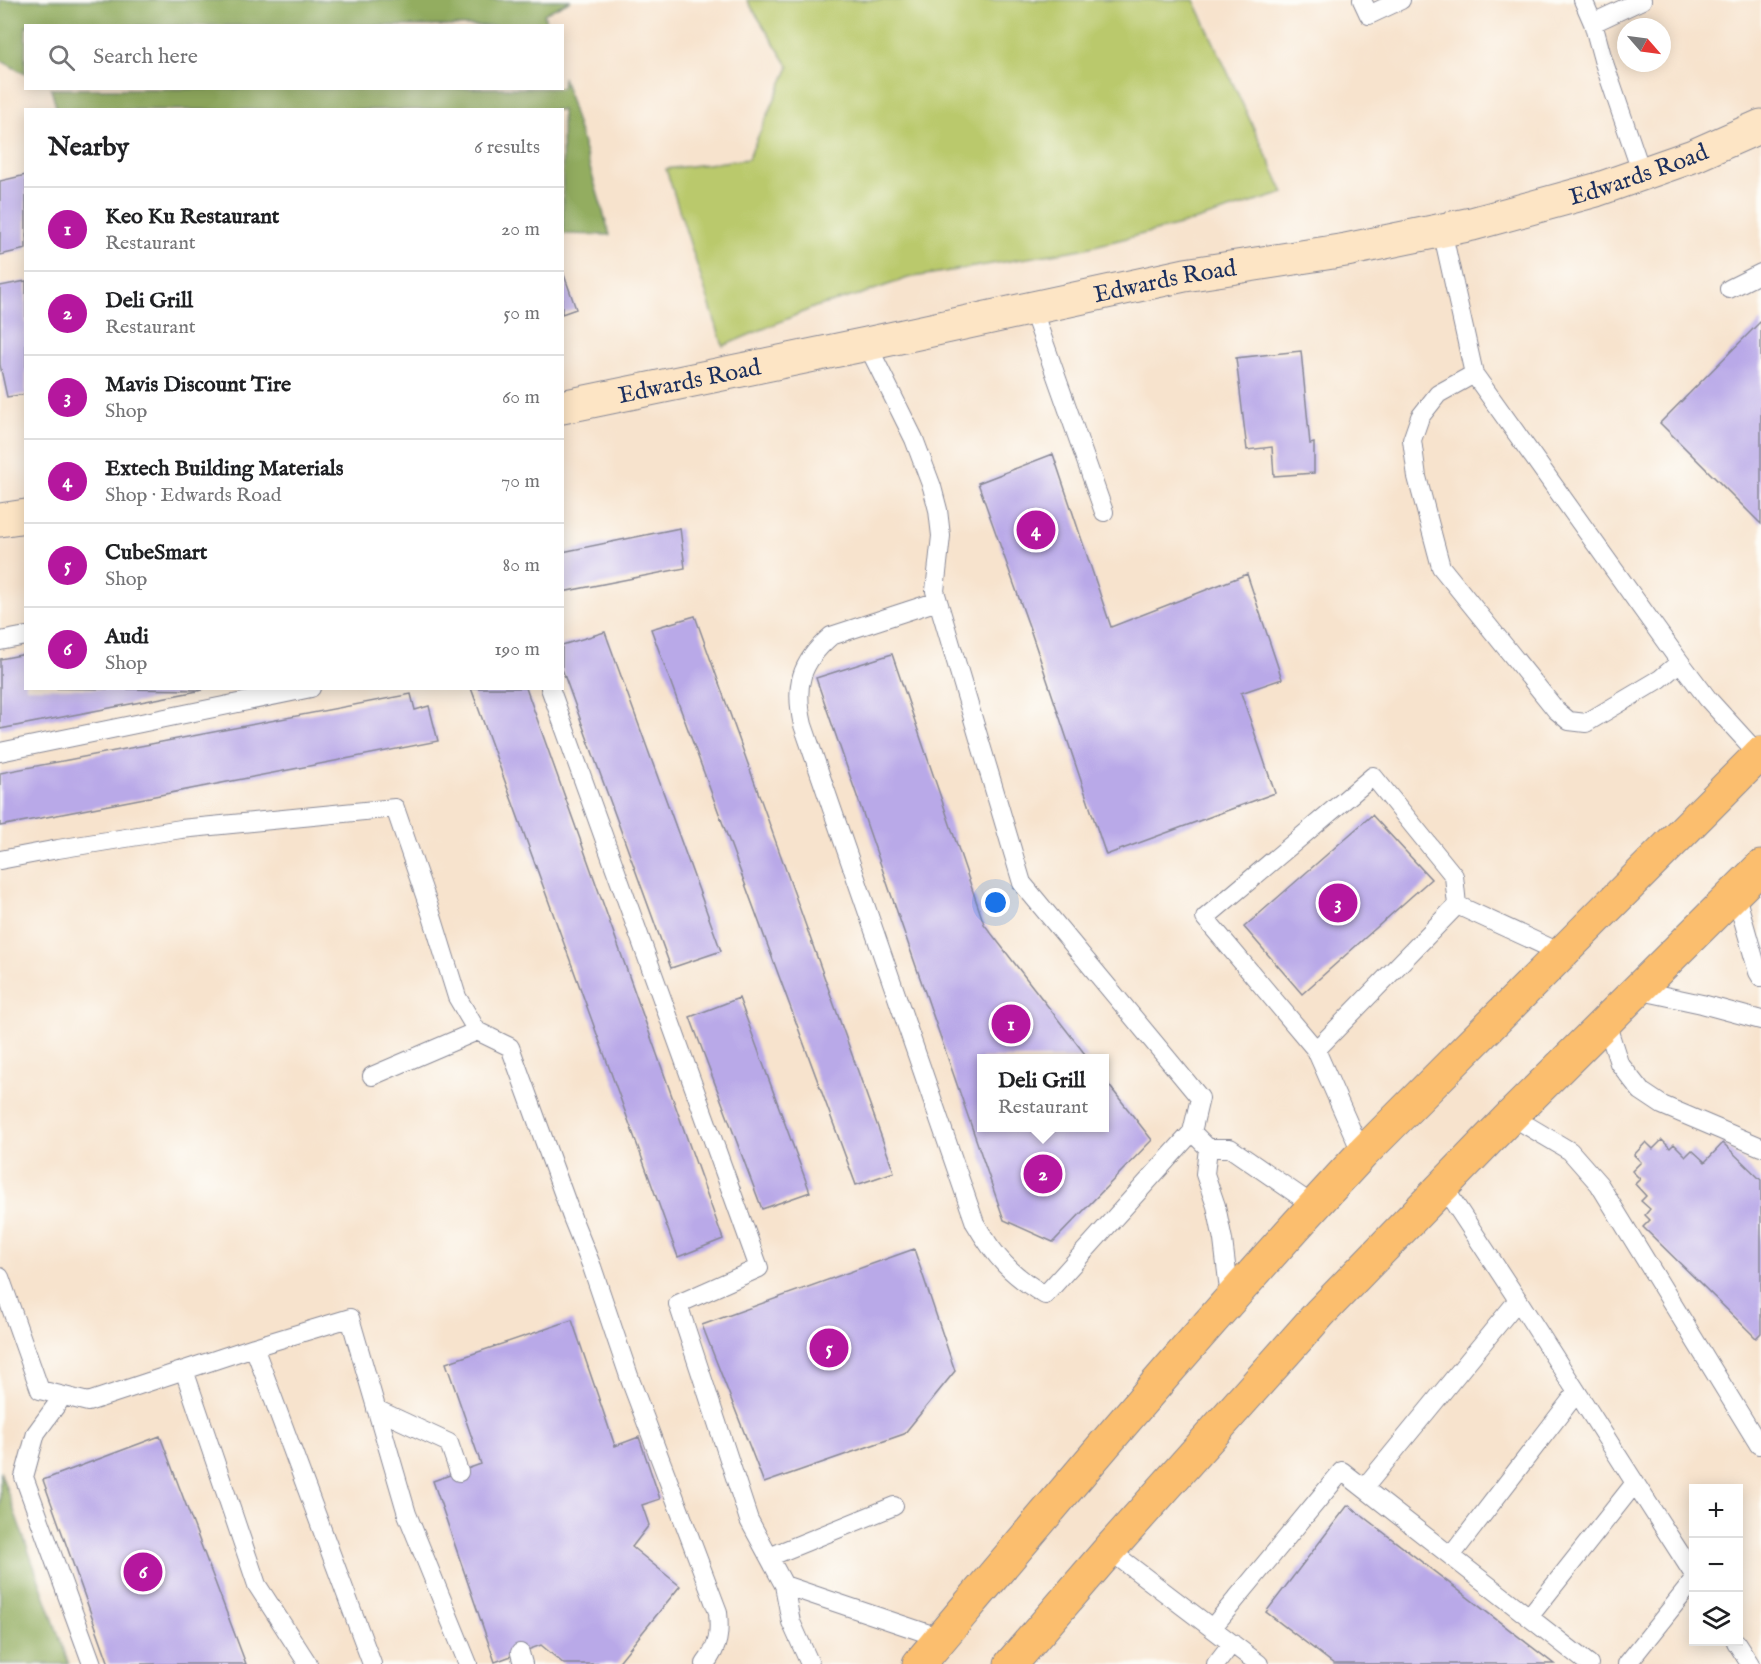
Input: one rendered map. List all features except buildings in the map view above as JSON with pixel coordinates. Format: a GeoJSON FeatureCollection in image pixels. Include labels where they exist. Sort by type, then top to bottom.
{"type":"FeatureCollection","features":[{"type":"Feature","properties":{"kind":"highway"},"geometry":{"type":"LineString","coordinates":[[919,1664],[1230,1298],[1362,1154],[1760,754]]}},
{"type":"Feature","properties":{"kind":"highway"},"geometry":{"type":"LineString","coordinates":[[1011,1664],[1320,1313],[1510,1116],[1761,867]]}},
{"type":"Feature","properties":{"kind":"street","name":"Edwards Road"},"geometry":{"type":"LineString","coordinates":[[564,407],[867,345],[1185,275],[1346,250],[1472,224],[1596,190],[1693,156],[1761,126]]}},
{"type":"Feature","properties":{"kind":"street"},"geometry":{"type":"LineString","coordinates":[[0,520],[24,516]]}},
{"type":"Feature","properties":{"kind":"lane"},"geometry":{"type":"LineString","coordinates":[[1362,0],[1370,15],[1401,0]]}},
{"type":"Feature","properties":{"kind":"lane"},"geometry":{"type":"LineString","coordinates":[[1583,0],[1593,23],[1603,60],[1642,174]]}},
{"type":"Feature","properties":{"kind":"lane"},"geometry":{"type":"LineString","coordinates":[[1593,23],[1642,0]]}},
{"type":"Feature","properties":{"kind":"lane"},"geometry":{"type":"LineString","coordinates":[[1442,230],[1474,374],[1680,662],[1708,699],[1760,754]]}},
{"type":"Feature","properties":{"kind":"lane"},"geometry":{"type":"LineString","coordinates":[[1729,289],[1761,273]]}},
{"type":"Feature","properties":{"kind":"lane"},"geometry":{"type":"LineString","coordinates":[[1032,308],[1104,512]]}},
{"type":"Feature","properties":{"kind":"lane"},"geometry":{"type":"LineString","coordinates":[[867,345],[914,439],[932,487],[941,536],[935,591],[938,601],[1022,883],[1200,1098],[1192,1132],[1045,1294],[1023,1282],[1000,1259],[987,1244],[975,1223],[799,708],[798,692],[805,668],[819,647],[831,636],[938,601]]}},
{"type":"Feature","properties":{"kind":"lane"},"geometry":{"type":"LineString","coordinates":[[1474,374],[1438,394],[1420,417],[1412,440],[1417,477],[1442,567],[1556,710],[1569,721],[1586,723],[1660,678],[1680,662]]}},
{"type":"Feature","properties":{"kind":"lane"},"geometry":{"type":"LineString","coordinates":[[0,641],[24,636]]}},
{"type":"Feature","properties":{"kind":"lane"},"geometry":{"type":"LineString","coordinates":[[0,752],[301,690]]}},
{"type":"Feature","properties":{"kind":"lane"},"geometry":{"type":"LineString","coordinates":[[551,690],[759,1268],[678,1304],[749,1520],[784,1585],[791,1622],[810,1664]]}},
{"type":"Feature","properties":{"kind":"lane"},"geometry":{"type":"LineString","coordinates":[[1362,1154],[1316,1050],[1205,918],[1373,776],[1454,876],[1457,905]]}},
{"type":"Feature","properties":{"kind":"lane"},"geometry":{"type":"LineString","coordinates":[[0,860],[181,829],[395,808],[457,997],[477,1032],[510,1047],[592,1267],[631,1382],[718,1612],[720,1632],[710,1658]]}},
{"type":"Feature","properties":{"kind":"lane"},"geometry":{"type":"LineString","coordinates":[[1735,892],[1761,977]]}},
{"type":"Feature","properties":{"kind":"lane"},"geometry":{"type":"LineString","coordinates":[[1457,905],[1561,953]]}},
{"type":"Feature","properties":{"kind":"lane"},"geometry":{"type":"LineString","coordinates":[[1316,1050],[1457,905]]}},
{"type":"Feature","properties":{"kind":"lane"},"geometry":{"type":"LineString","coordinates":[[1637,990],[1761,1020]]}},
{"type":"Feature","properties":{"kind":"lane"},"geometry":{"type":"LineString","coordinates":[[1606,1022],[1618,1063],[1641,1091],[1662,1105],[1761,1147]]}},
{"type":"Feature","properties":{"kind":"lane"},"geometry":{"type":"LineString","coordinates":[[372,1076],[477,1032]]}},
{"type":"Feature","properties":{"kind":"lane"},"geometry":{"type":"LineString","coordinates":[[1510,1116],[1570,1151],[1599,1184],[1759,1445],[1761,1443]]}},
{"type":"Feature","properties":{"kind":"lane"},"geometry":{"type":"LineString","coordinates":[[1192,1132],[1208,1148],[1230,1148],[1314,1206]]}},
{"type":"Feature","properties":{"kind":"lane"},"geometry":{"type":"LineString","coordinates":[[1208,1148],[1205,1174],[1216,1206],[1223,1240],[1230,1298]]}},
{"type":"Feature","properties":{"kind":"lane"},"geometry":{"type":"LineString","coordinates":[[1443,1186],[1689,1569]]}},
{"type":"Feature","properties":{"kind":"lane"},"geometry":{"type":"LineString","coordinates":[[0,1276],[40,1390],[88,1402],[350,1318],[407,1514],[468,1664]]}},
{"type":"Feature","properties":{"kind":"lane"},"geometry":{"type":"LineString","coordinates":[[1364,1488],[1518,1300]]}},
{"type":"Feature","properties":{"kind":"lane"},"geometry":{"type":"LineString","coordinates":[[254,1347],[372,1664]]}},
{"type":"Feature","properties":{"kind":"lane"},"geometry":{"type":"LineString","coordinates":[[184,1370],[257,1585],[308,1664]]}},
{"type":"Feature","properties":{"kind":"lane"},"geometry":{"type":"LineString","coordinates":[[1451,1556],[1577,1392]]}},
{"type":"Feature","properties":{"kind":"lane"},"geometry":{"type":"LineString","coordinates":[[63,1396],[36,1433],[24,1477],[92,1664]]}},
{"type":"Feature","properties":{"kind":"lane"},"geometry":{"type":"LineString","coordinates":[[376,1409],[449,1443],[459,1472]]}},
{"type":"Feature","properties":{"kind":"lane"},"geometry":{"type":"LineString","coordinates":[[1212,1628],[1341,1471],[1589,1664]]}},
{"type":"Feature","properties":{"kind":"lane"},"geometry":{"type":"LineString","coordinates":[[1529,1617],[1635,1483]]}},
{"type":"Feature","properties":{"kind":"lane"},"geometry":{"type":"LineString","coordinates":[[769,1557],[894,1506]]}},
{"type":"Feature","properties":{"kind":"lane"},"geometry":{"type":"LineString","coordinates":[[1109,1550],[1259,1664]]}},
{"type":"Feature","properties":{"kind":"lane"},"geometry":{"type":"LineString","coordinates":[[1627,1664],[1689,1583]]}},
{"type":"Feature","properties":{"kind":"lane"},"geometry":{"type":"LineString","coordinates":[[784,1585],[941,1638]]}},
{"type":"Feature","properties":{"kind":"lane"},"geometry":{"type":"LineString","coordinates":[[1216,1664],[1232,1643]]}},
{"type":"Feature","properties":{"kind":"lane"},"geometry":{"type":"LineString","coordinates":[[1739,1646],[1750,1664]]}},
{"type":"Feature","properties":{"kind":"green space"},"geometry":{"type":"Polygon","coordinates":[[[0,0],[571,0],[544,14],[546,24],[24,24],[24,73],[0,60],[0,0]]]}},
{"type":"Feature","properties":{"kind":"green space"},"geometry":{"type":"Polygon","coordinates":[[[747,0],[1194,0],[1284,193],[1184,224],[1082,249],[908,278],[815,307],[723,346],[666,169],[748,159],[789,67],[747,0]]]}},
{"type":"Feature","properties":{"kind":"green space"},"geometry":{"type":"Polygon","coordinates":[[[564,80],[610,235],[564,234],[564,108],[56,108],[51,90],[564,90],[564,80]]]}},
{"type":"Feature","properties":{"kind":"green space"},"geometry":{"type":"Polygon","coordinates":[[[0,1471],[69,1664],[0,1664],[0,1471]]]}},
{"type":"Feature","properties":{"kind":"place","name":"Extech Building Materials"},"geometry":{"type":"Point","coordinates":[1036,530]}},
{"type":"Feature","properties":{"kind":"place","name":"Mavis Discount Tire"},"geometry":{"type":"Point","coordinates":[1338,903]}},
{"type":"Feature","properties":{"kind":"place","name":"Keo Ku Restaurant"},"geometry":{"type":"Point","coordinates":[1011,1024]}},
{"type":"Feature","properties":{"kind":"place","name":"Deli Grill"},"geometry":{"type":"Point","coordinates":[1043,1174]}},
{"type":"Feature","properties":{"kind":"place","name":"CubeSmart"},"geometry":{"type":"Point","coordinates":[829,1348]}},
{"type":"Feature","properties":{"kind":"place","name":"Audi"},"geometry":{"type":"Point","coordinates":[143,1572]}}]}
